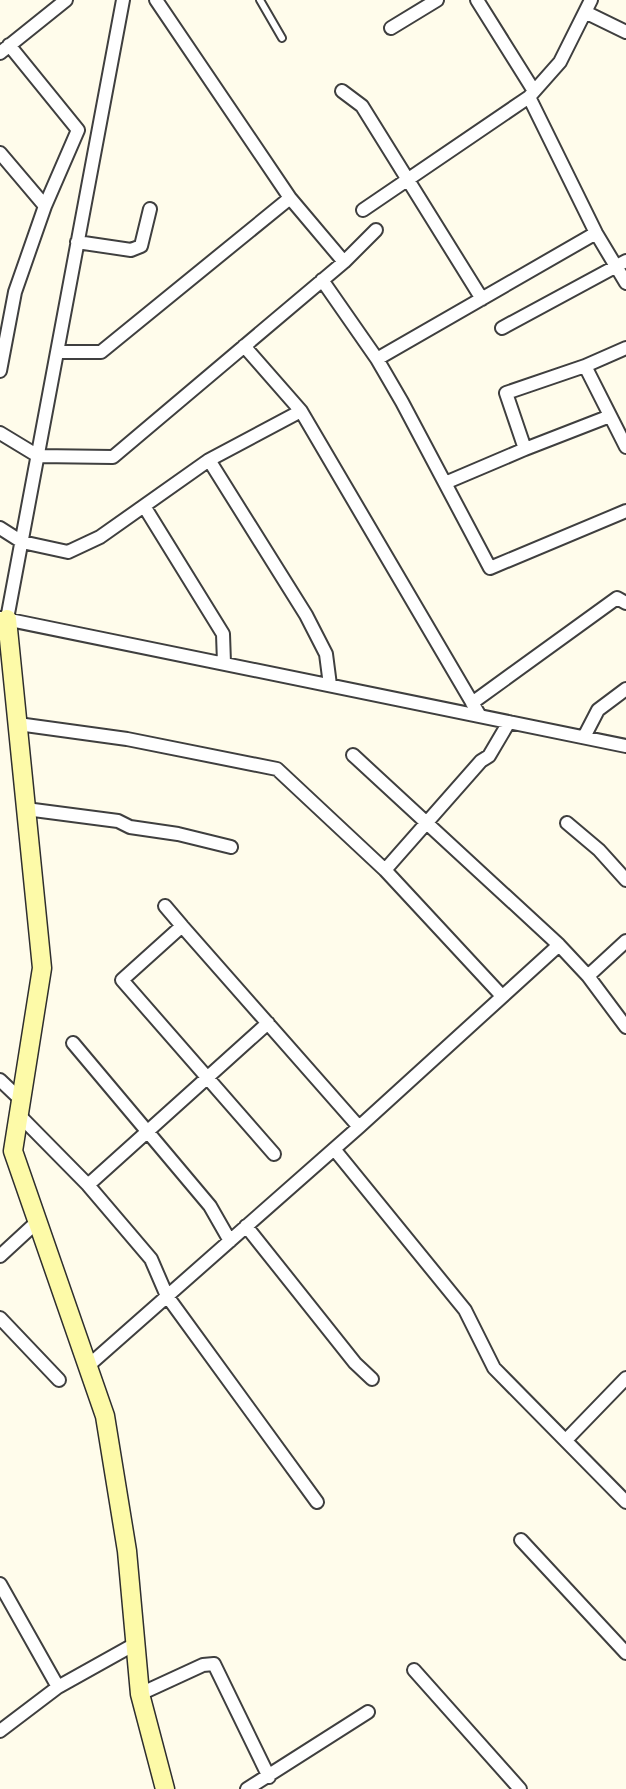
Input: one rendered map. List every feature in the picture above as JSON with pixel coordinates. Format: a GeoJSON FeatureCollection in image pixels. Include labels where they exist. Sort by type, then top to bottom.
{"type":"FeatureCollection","features":[{"type":"Feature","properties":{"kind":"street"},"geometry":{"type":"LineString","coordinates":[[1,371],[15,292],[45,206],[78,130],[5,49],[66,0]]}},
{"type":"Feature","properties":{"kind":"street"},"geometry":{"type":"LineString","coordinates":[[122,0],[22,542],[4,618],[7,685],[18,724],[42,968],[13,1151],[105,1416],[127,1551],[140,1694],[164,1789]]}},
{"type":"Feature","properties":{"kind":"street"},"geometry":{"type":"LineString","coordinates":[[156,0],[290,198],[344,262]]}},
{"type":"Feature","properties":{"kind":"street"},"geometry":{"type":"LineString","coordinates":[[391,28],[437,0]]}},
{"type":"Feature","properties":{"kind":"street"},"geometry":{"type":"LineString","coordinates":[[477,0],[531,94],[596,233],[621,263],[626,283]]}},
{"type":"Feature","properties":{"kind":"street"},"geometry":{"type":"LineString","coordinates":[[363,210],[531,94],[560,62],[588,6],[626,32]]}},
{"type":"Feature","properties":{"kind":"street"},"geometry":{"type":"LineString","coordinates":[[342,91],[362,106],[482,299]]}},
{"type":"Feature","properties":{"kind":"street"},"geometry":{"type":"LineString","coordinates":[[0,153],[45,206]]}},
{"type":"Feature","properties":{"kind":"street"},"geometry":{"type":"LineString","coordinates":[[57,352],[101,352],[290,198]]}},
{"type":"Feature","properties":{"kind":"street"},"geometry":{"type":"LineString","coordinates":[[77,243],[131,250],[141,246],[150,209]]}},
{"type":"Feature","properties":{"kind":"street"},"geometry":{"type":"LineString","coordinates":[[0,433],[38,456],[114,457],[344,262],[376,230]]}},
{"type":"Feature","properties":{"kind":"street"},"geometry":{"type":"LineString","coordinates":[[377,359],[596,233]]}},
{"type":"Feature","properties":{"kind":"street"},"geometry":{"type":"LineString","coordinates":[[502,328],[621,263]]}},
{"type":"Feature","properties":{"kind":"street"},"geometry":{"type":"LineString","coordinates":[[322,280],[377,359],[490,568],[626,511]]}},
{"type":"Feature","properties":{"kind":"street"},"geometry":{"type":"LineString","coordinates":[[244,346],[301,411],[480,716]]}},
{"type":"Feature","properties":{"kind":"street"},"geometry":{"type":"LineString","coordinates":[[525,449],[506,393],[585,366],[626,348]]}},
{"type":"Feature","properties":{"kind":"street"},"geometry":{"type":"LineString","coordinates":[[585,366],[626,447]]}},
{"type":"Feature","properties":{"kind":"street"},"geometry":{"type":"LineString","coordinates":[[0,528],[22,542],[68,552],[100,537],[209,460],[301,411]]}},
{"type":"Feature","properties":{"kind":"street"},"geometry":{"type":"LineString","coordinates":[[446,483],[610,416]]}},
{"type":"Feature","properties":{"kind":"street"},"geometry":{"type":"LineString","coordinates":[[209,460],[306,615],[326,654],[330,685]]}},
{"type":"Feature","properties":{"kind":"street"},"geometry":{"type":"LineString","coordinates":[[144,506],[223,634],[224,663]]}},
{"type":"Feature","properties":{"kind":"street"},"geometry":{"type":"LineString","coordinates":[[472,703],[617,598],[626,603]]}},
{"type":"Feature","properties":{"kind":"street"},"geometry":{"type":"LineString","coordinates":[[4,618],[626,746]]}},
{"type":"Feature","properties":{"kind":"street"},"geometry":{"type":"LineString","coordinates":[[584,737],[598,710],[626,688]]}},
{"type":"Feature","properties":{"kind":"street"},"geometry":{"type":"LineString","coordinates":[[385,870],[481,761],[489,756],[509,722]]}},
{"type":"Feature","properties":{"kind":"street"},"geometry":{"type":"LineString","coordinates":[[18,724],[127,739],[277,769],[385,870],[502,996]]}},
{"type":"Feature","properties":{"kind":"street"},"geometry":{"type":"LineString","coordinates":[[353,755],[559,945],[588,976],[626,1027]]}},
{"type":"Feature","properties":{"kind":"street"},"geometry":{"type":"LineString","coordinates":[[26,809],[118,821],[130,827],[178,834],[231,847]]}},
{"type":"Feature","properties":{"kind":"street"},"geometry":{"type":"LineString","coordinates":[[566,823],[599,850],[626,880]]}},
{"type":"Feature","properties":{"kind":"street"},"geometry":{"type":"LineString","coordinates":[[164,906],[359,1127]]}},
{"type":"Feature","properties":{"kind":"street"},"geometry":{"type":"LineString","coordinates":[[182,926],[122,980],[274,1154]]}},
{"type":"Feature","properties":{"kind":"street"},"geometry":{"type":"LineString","coordinates":[[588,976],[626,941]]}},
{"type":"Feature","properties":{"kind":"street"},"geometry":{"type":"LineString","coordinates":[[88,1366],[359,1127],[559,945]]}},
{"type":"Feature","properties":{"kind":"street"},"geometry":{"type":"LineString","coordinates":[[88,1185],[268,1023]]}},
{"type":"Feature","properties":{"kind":"street"},"geometry":{"type":"LineString","coordinates":[[73,1044],[210,1206],[230,1241]]}},
{"type":"Feature","properties":{"kind":"street"},"geometry":{"type":"LineString","coordinates":[[0,1080],[20,1108],[151,1259],[167,1296],[317,1502]]}},
{"type":"Feature","properties":{"kind":"street"},"geometry":{"type":"LineString","coordinates":[[334,1149],[465,1310],[494,1368],[626,1502]]}},
{"type":"Feature","properties":{"kind":"street"},"geometry":{"type":"LineString","coordinates":[[0,1256],[38,1221]]}},
{"type":"Feature","properties":{"kind":"street"},"geometry":{"type":"LineString","coordinates":[[246,1226],[355,1363],[372,1379]]}},
{"type":"Feature","properties":{"kind":"street"},"geometry":{"type":"LineString","coordinates":[[0,1318],[59,1380]]}},
{"type":"Feature","properties":{"kind":"street"},"geometry":{"type":"LineString","coordinates":[[566,1440],[626,1378]]}},
{"type":"Feature","properties":{"kind":"street"},"geometry":{"type":"LineString","coordinates":[[521,1540],[626,1653]]}},
{"type":"Feature","properties":{"kind":"street"},"geometry":{"type":"LineString","coordinates":[[0,1584],[58,1687]]}},
{"type":"Feature","properties":{"kind":"street"},"geometry":{"type":"LineString","coordinates":[[0,1731],[58,1687],[135,1644]]}},
{"type":"Feature","properties":{"kind":"street"},"geometry":{"type":"LineString","coordinates":[[140,1694],[203,1665],[214,1664],[269,1777]]}},
{"type":"Feature","properties":{"kind":"street"},"geometry":{"type":"LineString","coordinates":[[414,1670],[520,1789]]}},
{"type":"Feature","properties":{"kind":"street"},"geometry":{"type":"LineString","coordinates":[[247,1789],[368,1712]]}},
{"type":"Feature","properties":{"kind":"lane"},"geometry":{"type":"LineString","coordinates":[[260,0],[282,38]]}}]}
